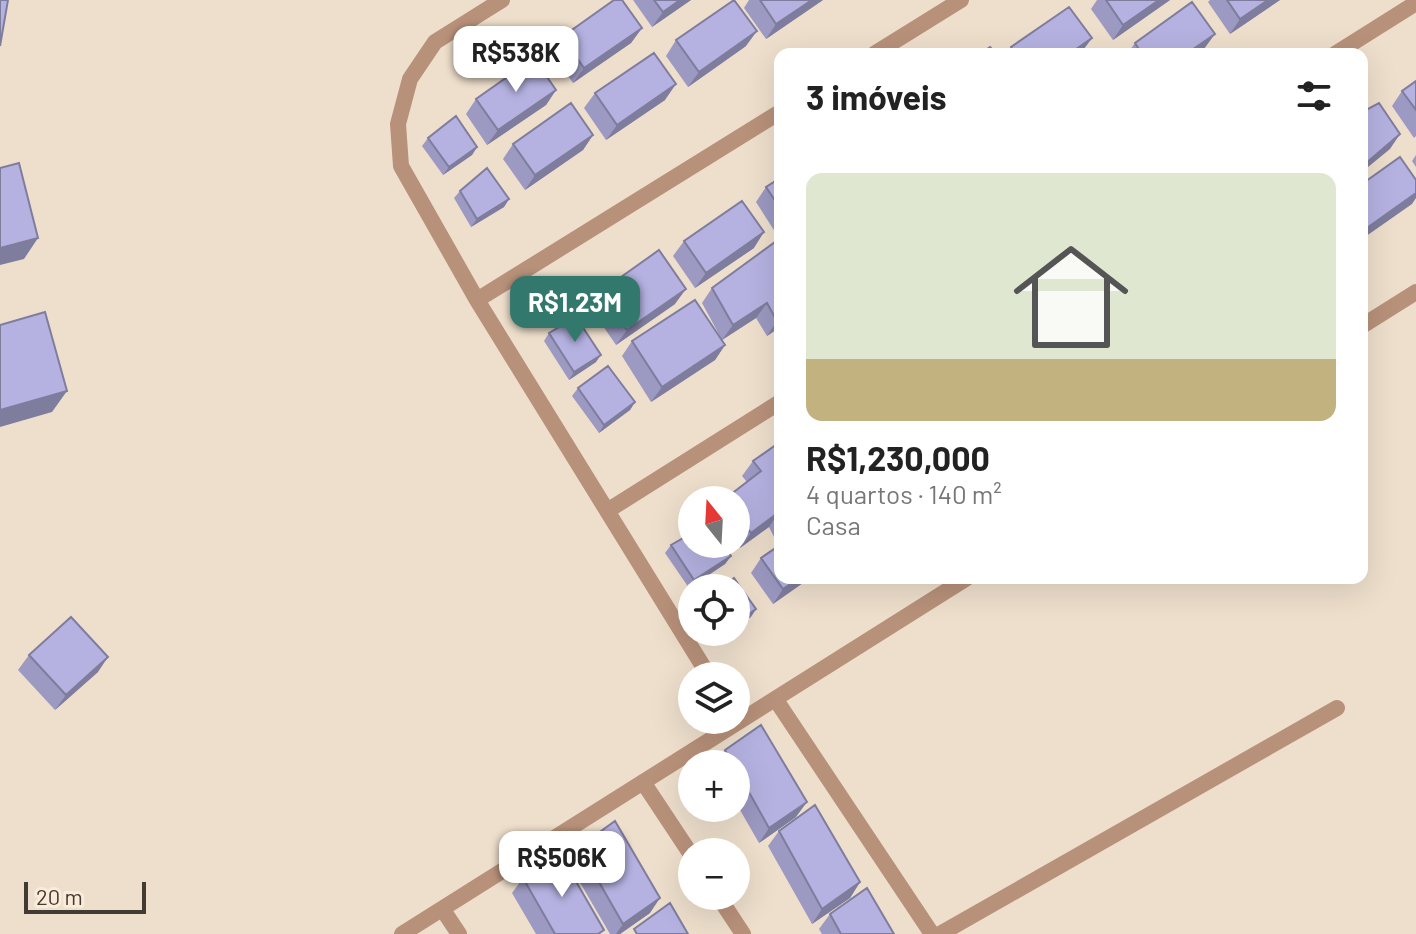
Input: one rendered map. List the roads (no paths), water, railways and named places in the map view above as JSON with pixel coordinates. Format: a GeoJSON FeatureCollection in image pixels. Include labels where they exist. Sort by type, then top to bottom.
{"type":"FeatureCollection","features":[{"type":"Feature","properties":{"kind":"street"},"geometry":{"type":"LineString","coordinates":[[502,0],[435,42],[410,79],[398,124],[401,166],[477,300],[700,662]]}},
{"type":"Feature","properties":{"kind":"street"},"geometry":{"type":"LineString","coordinates":[[884,48],[961,0]]}},
{"type":"Feature","properties":{"kind":"street"},"geometry":{"type":"LineString","coordinates":[[1345,48],[1416,3]]}},
{"type":"Feature","properties":{"kind":"street"},"geometry":{"type":"LineString","coordinates":[[477,300],[774,116]]}},
{"type":"Feature","properties":{"kind":"street"},"geometry":{"type":"LineString","coordinates":[[1368,322],[1416,292]]}},
{"type":"Feature","properties":{"kind":"street"},"geometry":{"type":"LineString","coordinates":[[607,511],[774,406]]}},
{"type":"Feature","properties":{"kind":"street"},"geometry":{"type":"LineString","coordinates":[[750,715],[958,584]]}},
{"type":"Feature","properties":{"kind":"street"},"geometry":{"type":"LineString","coordinates":[[776,700],[932,934]]}},
{"type":"Feature","properties":{"kind":"street"},"geometry":{"type":"LineString","coordinates":[[940,934],[1337,708]]}},
{"type":"Feature","properties":{"kind":"street"},"geometry":{"type":"LineString","coordinates":[[402,934],[718,734]]}},
{"type":"Feature","properties":{"kind":"street"},"geometry":{"type":"LineString","coordinates":[[643,782],[680,838]]}},
{"type":"Feature","properties":{"kind":"street"},"geometry":{"type":"LineString","coordinates":[[443,910],[459,934]]}},
{"type":"Feature","properties":{"kind":"street"},"geometry":{"type":"LineString","coordinates":[[727,910],[743,934]]}}]}
